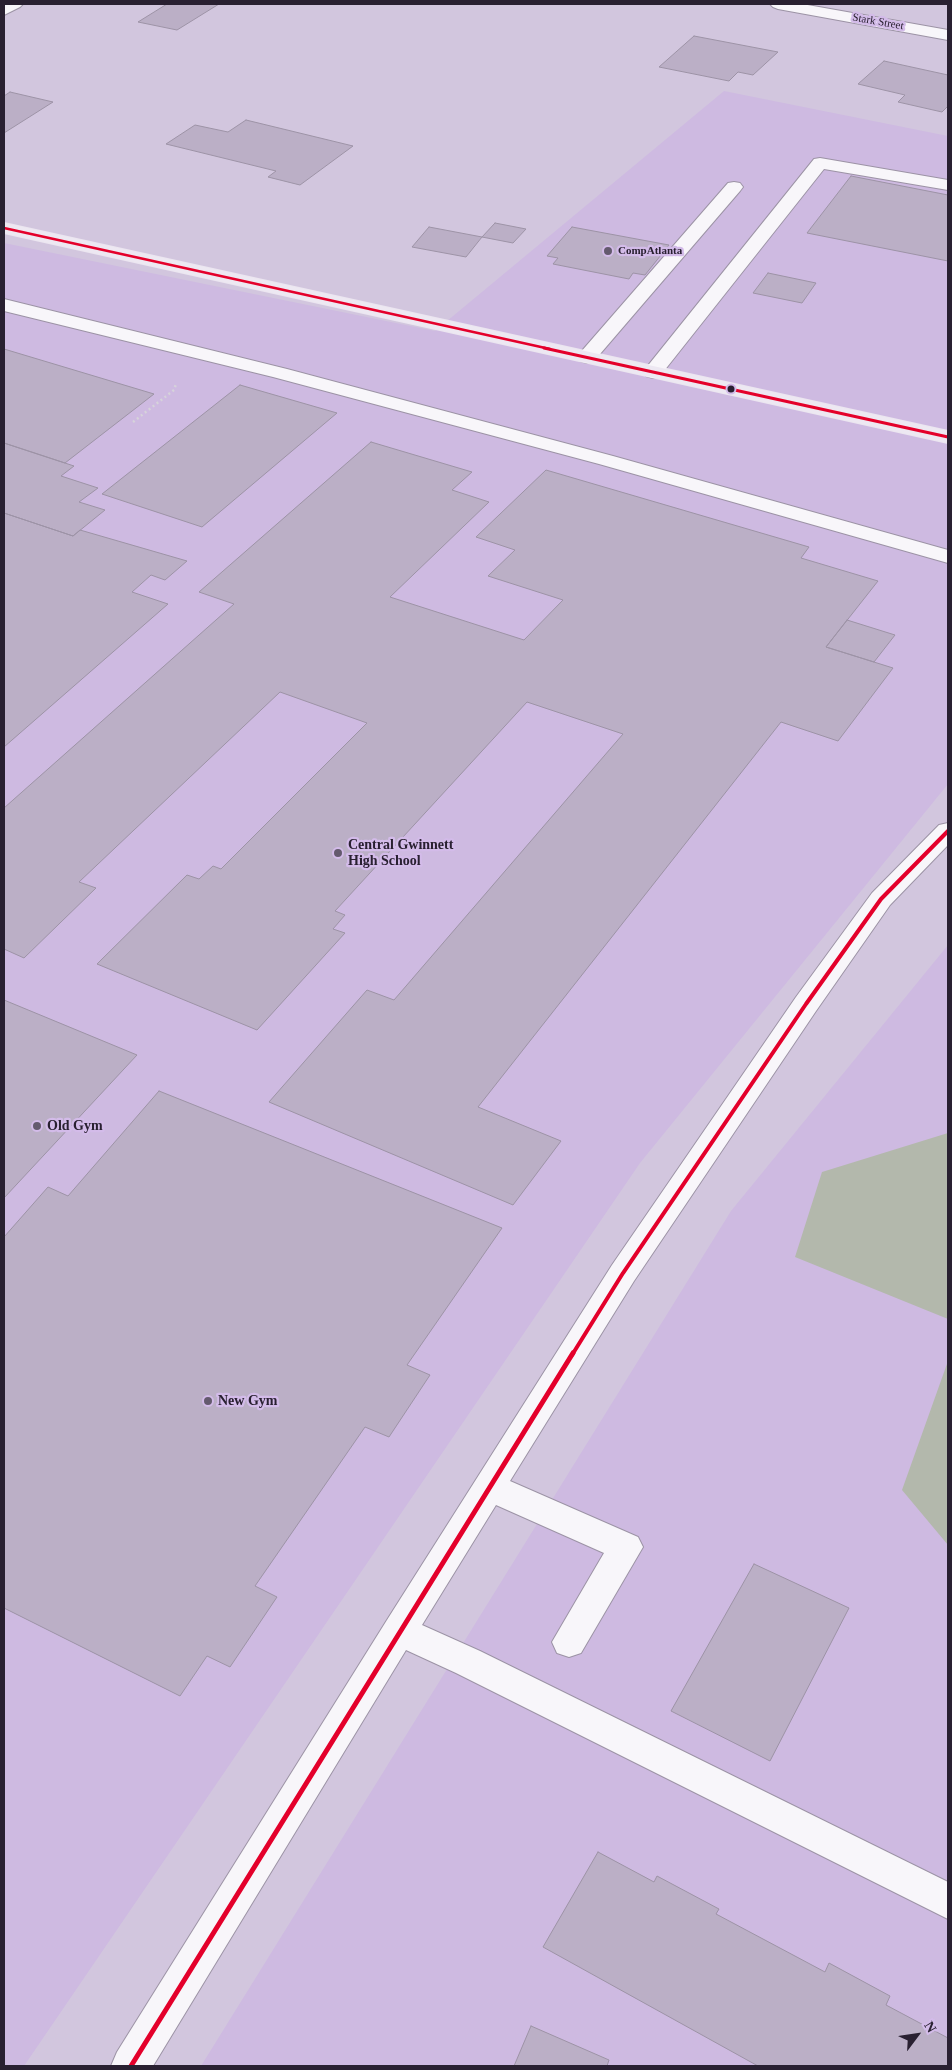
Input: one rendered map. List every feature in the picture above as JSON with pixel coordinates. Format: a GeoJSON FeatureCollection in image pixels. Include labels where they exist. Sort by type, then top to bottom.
{"type":"FeatureCollection","features":[{"type":"Feature","properties":{"kind":"main road"},"geometry":{"type":"LineString","coordinates":[[4,228],[948,437]]}},
{"type":"Feature","properties":{"kind":"street"},"geometry":{"type":"LineString","coordinates":[[4,10],[15,4]]}},
{"type":"Feature","properties":{"kind":"street","name":"Stark Street"},"geometry":{"type":"LineString","coordinates":[[778,4],[948,35]]}},
{"type":"Feature","properties":{"kind":"street"},"geometry":{"type":"LineString","coordinates":[[653,372],[820,163],[948,185]]}},
{"type":"Feature","properties":{"kind":"street"},"geometry":{"type":"LineString","coordinates":[[588,357],[734,187]]}},
{"type":"Feature","properties":{"kind":"street"},"geometry":{"type":"LineString","coordinates":[[4,305],[289,376],[606,460],[948,557]]}},
{"type":"Feature","properties":{"kind":"street"},"geometry":{"type":"LineString","coordinates":[[131,2066],[399,1631],[623,1273],[880,899],[948,831]]}},
{"type":"Feature","properties":{"kind":"street"},"geometry":{"type":"LineString","coordinates":[[489,1487],[626,1547],[568,1642]]}},
{"type":"Feature","properties":{"kind":"street"},"geometry":{"type":"LineString","coordinates":[[399,1631],[468,1662],[948,1901]]}},
{"type":"Feature","properties":{"kind":"shaded area"},"geometry":{"type":"Polygon","coordinates":[[[724,91],[948,136],[948,784],[640,1163],[24,2066],[4,2066],[4,243],[435,331],[724,91]]]}},
{"type":"Feature","properties":{"kind":"shaded area"},"geometry":{"type":"Polygon","coordinates":[[[948,945],[948,2066],[201,2066],[731,1211],[948,945]]]}},
{"type":"Feature","properties":{"kind":"shaded area"},"geometry":{"type":"Polygon","coordinates":[[[948,1133],[948,1319],[795,1257],[822,1172],[948,1133]]]}},
{"type":"Feature","properties":{"kind":"shaded area"},"geometry":{"type":"Polygon","coordinates":[[[948,1361],[948,1545],[902,1490],[948,1361]]]}},
{"type":"Feature","properties":{"kind":"building"},"geometry":{"type":"Polygon","coordinates":[[[167,4],[219,4],[177,30],[138,22],[167,4]]]}},
{"type":"Feature","properties":{"kind":"building"},"geometry":{"type":"Polygon","coordinates":[[[694,36],[778,52],[753,75],[738,72],[729,81],[659,67],[694,36]]]}},
{"type":"Feature","properties":{"kind":"building"},"geometry":{"type":"Polygon","coordinates":[[[884,61],[948,75],[948,106],[942,112],[898,102],[905,95],[858,84],[884,61]]]}},
{"type":"Feature","properties":{"kind":"building"},"geometry":{"type":"Polygon","coordinates":[[[10,92],[53,102],[4,133],[4,96],[10,92]]]}},
{"type":"Feature","properties":{"kind":"building"},"geometry":{"type":"Polygon","coordinates":[[[246,120],[353,146],[300,185],[268,177],[276,171],[166,144],[195,125],[228,132],[246,120]]]}},
{"type":"Feature","properties":{"kind":"building"},"geometry":{"type":"Polygon","coordinates":[[[851,176],[948,195],[948,261],[807,233],[851,176]]]}},
{"type":"Feature","properties":{"kind":"building"},"geometry":{"type":"Polygon","coordinates":[[[495,223],[526,229],[513,243],[482,237],[495,223]]]}},
{"type":"Feature","properties":{"kind":"building"},"geometry":{"type":"Polygon","coordinates":[[[429,227],[482,237],[466,257],[412,247],[429,227]]]}},
{"type":"Feature","properties":{"kind":"building","name":"CompAtlanta"},"geometry":{"type":"Polygon","coordinates":[[[572,227],[669,245],[645,275],[633,273],[629,279],[553,264],[558,258],[547,256],[572,227]]]}},
{"type":"Feature","properties":{"kind":"building"},"geometry":{"type":"Polygon","coordinates":[[[768,273],[816,283],[802,303],[753,293],[768,273]]]}},
{"type":"Feature","properties":{"kind":"building"},"geometry":{"type":"Polygon","coordinates":[[[4,349],[154,394],[65,463],[4,443],[4,349]]]}},
{"type":"Feature","properties":{"kind":"building"},"geometry":{"type":"Polygon","coordinates":[[[240,385],[337,413],[202,527],[102,494],[240,385]]]}},
{"type":"Feature","properties":{"kind":"building"},"geometry":{"type":"Polygon","coordinates":[[[371,442],[472,472],[452,490],[489,502],[390,597],[524,640],[563,600],[488,576],[515,550],[476,537],[546,470],[809,547],[801,558],[878,581],[826,647],[893,668],[838,741],[781,722],[478,1107],[561,1141],[513,1205],[269,1102],[367,990],[394,1000],[623,734],[527,702],[335,911],[345,915],[333,929],[345,933],[257,1030],[97,964],[187,875],[199,879],[213,866],[221,869],[367,723],[280,692],[79,882],[96,888],[24,958],[4,949],[4,808],[234,604],[199,592],[371,442]]]}},
{"type":"Feature","properties":{"kind":"building"},"geometry":{"type":"Polygon","coordinates":[[[4,443],[74,466],[61,476],[98,488],[79,502],[105,510],[73,536],[4,513],[4,443]]]}},
{"type":"Feature","properties":{"kind":"building"},"geometry":{"type":"Polygon","coordinates":[[[4,513],[73,536],[80,530],[187,561],[165,580],[151,575],[132,592],[168,604],[4,747],[4,513]]]}},
{"type":"Feature","properties":{"kind":"building"},"geometry":{"type":"Polygon","coordinates":[[[847,620],[895,635],[874,662],[826,647],[847,620]]]}},
{"type":"Feature","properties":{"kind":"building","name":"Old Gym"},"geometry":{"type":"Polygon","coordinates":[[[4,1000],[137,1055],[4,1198],[4,1000]]]}},
{"type":"Feature","properties":{"kind":"building","name":"New Gym"},"geometry":{"type":"Polygon","coordinates":[[[159,1091],[502,1228],[407,1365],[430,1375],[389,1437],[365,1427],[255,1586],[277,1597],[230,1667],[207,1656],[180,1696],[4,1608],[4,1237],[48,1187],[68,1196],[159,1091]]]}},
{"type":"Feature","properties":{"kind":"building"},"geometry":{"type":"Polygon","coordinates":[[[754,1564],[849,1608],[770,1761],[671,1711],[754,1564]]]}},
{"type":"Feature","properties":{"kind":"building"},"geometry":{"type":"Polygon","coordinates":[[[598,1852],[654,1882],[657,1876],[719,1909],[716,1914],[825,1972],[829,1963],[890,1996],[886,2005],[948,2038],[948,2066],[758,2066],[543,1947],[598,1852]]]}},
{"type":"Feature","properties":{"kind":"building"},"geometry":{"type":"Polygon","coordinates":[[[531,2026],[609,2060],[607,2066],[514,2066],[531,2026]]]}},
{"type":"Feature","properties":{"kind":"transit line"},"geometry":{"type":"LineString","coordinates":[[4,228],[948,437]]}},
{"type":"Feature","properties":{"kind":"transit line"},"geometry":{"type":"LineString","coordinates":[[131,2066],[399,1631],[623,1273],[806,1004],[881,899],[948,831]]}},
{"type":"Feature","properties":{"kind":"place","name":"CompAtlanta"},"geometry":{"type":"Point","coordinates":[608,251]}},
{"type":"Feature","properties":{"kind":"place","name":"Central Gwinnett High School"},"geometry":{"type":"Point","coordinates":[338,853]}},
{"type":"Feature","properties":{"kind":"place","name":"Old Gym"},"geometry":{"type":"Point","coordinates":[37,1126]}},
{"type":"Feature","properties":{"kind":"place","name":"New Gym"},"geometry":{"type":"Point","coordinates":[208,1401]}}]}
